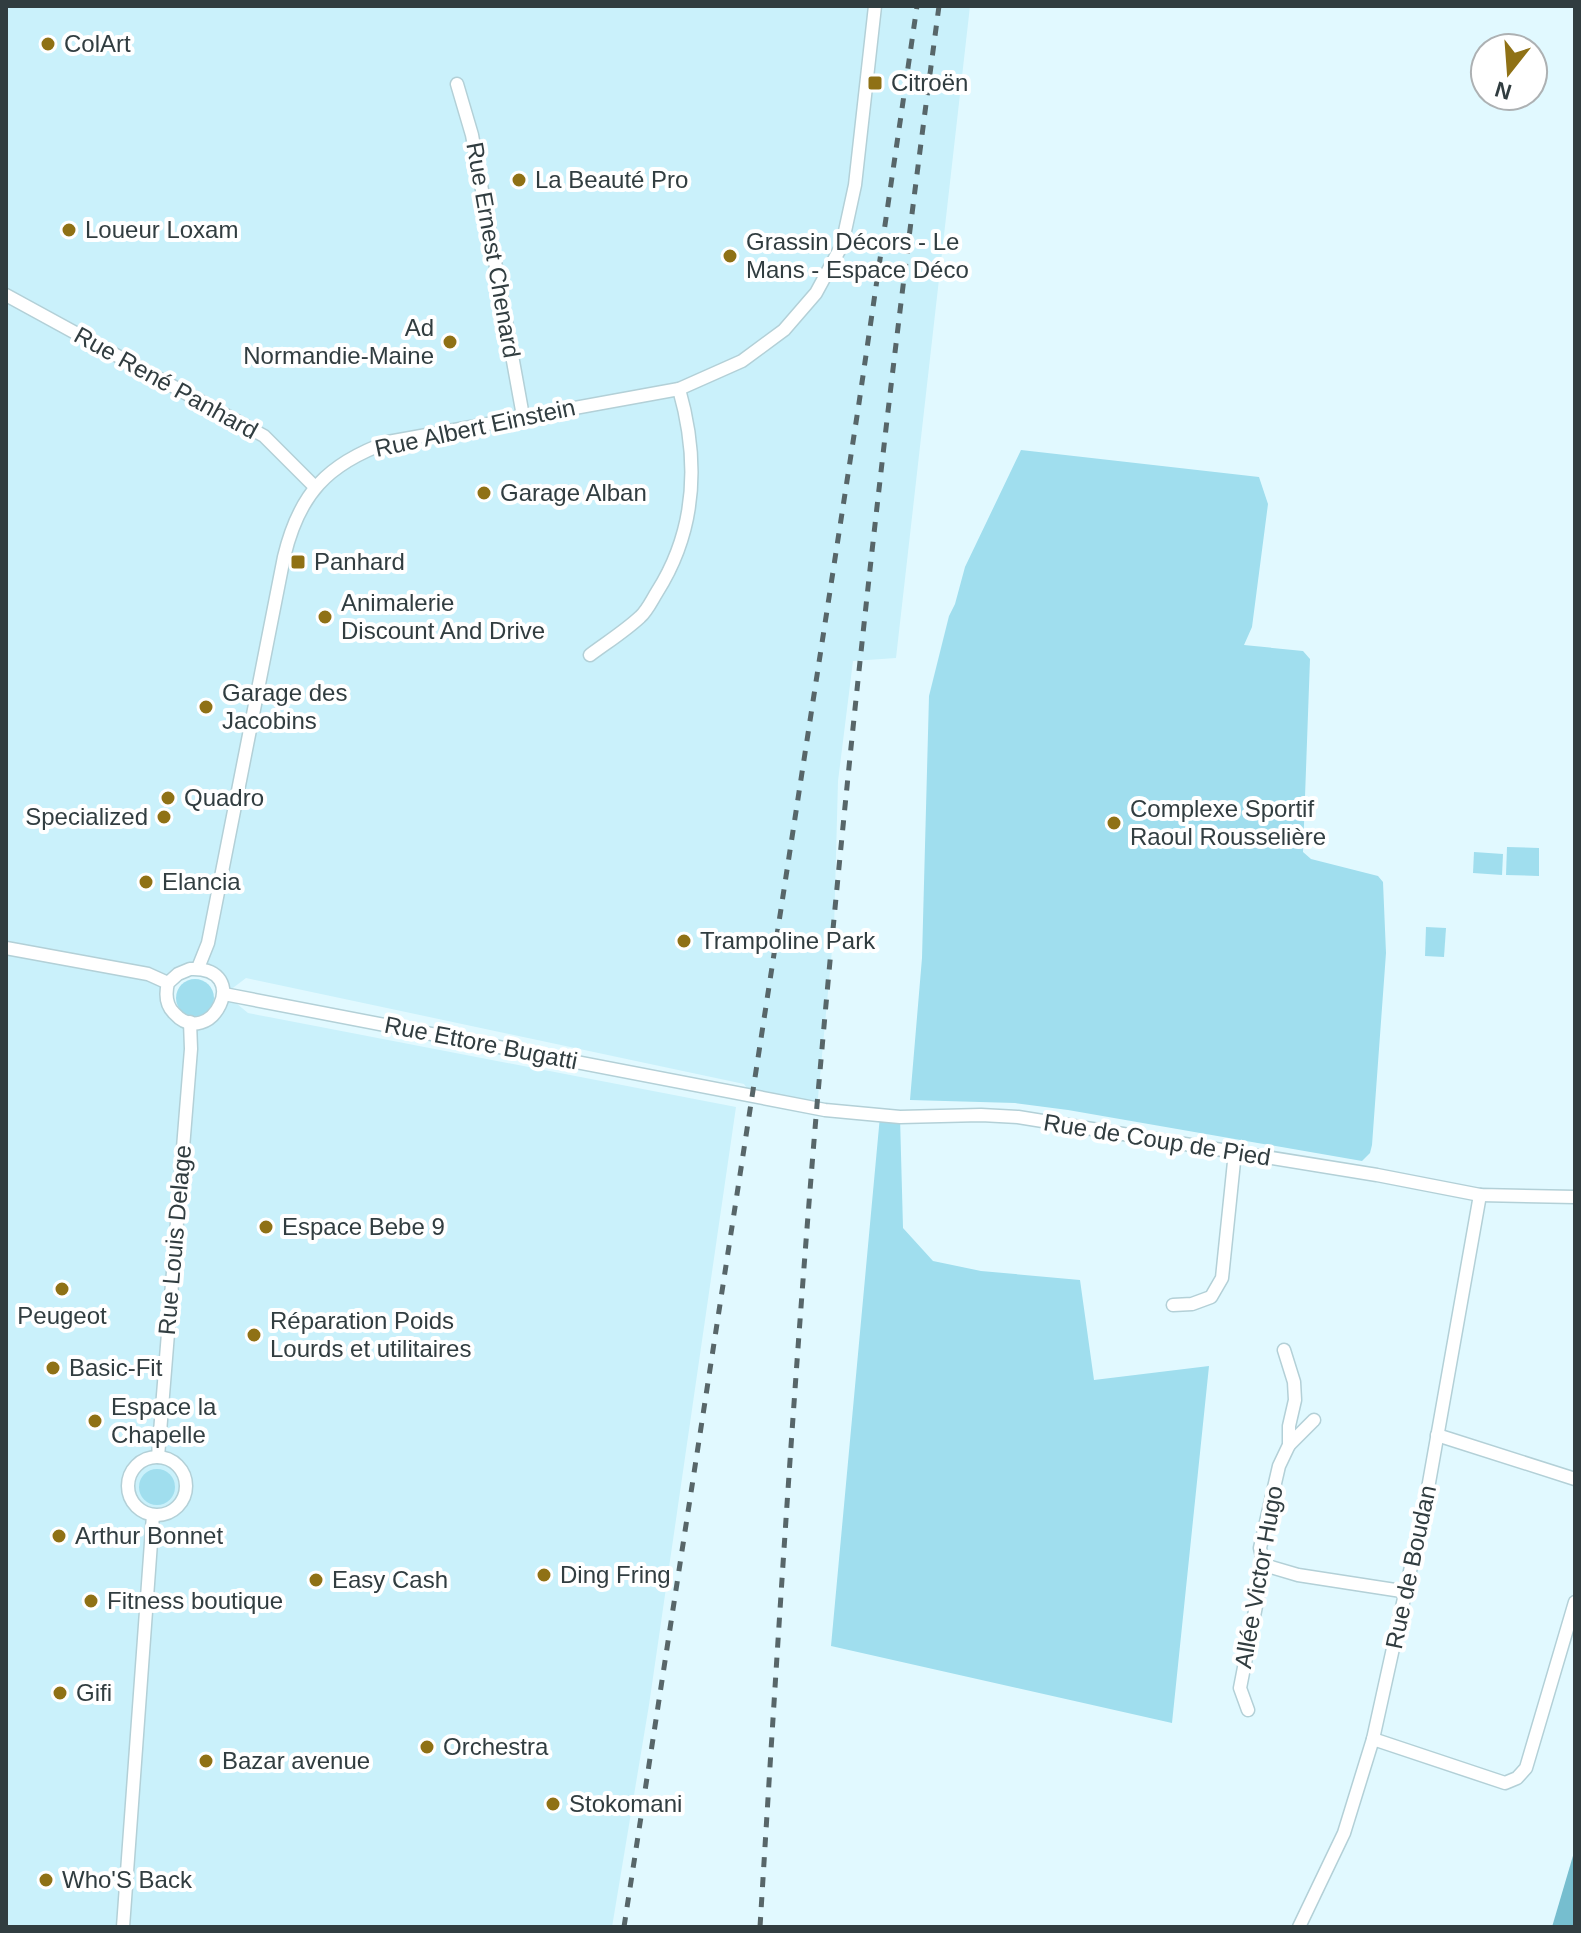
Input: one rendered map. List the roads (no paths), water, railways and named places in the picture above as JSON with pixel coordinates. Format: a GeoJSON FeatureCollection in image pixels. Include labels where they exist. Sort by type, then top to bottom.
{"type":"FeatureCollection","features":[{"type":"Feature","properties":{"kind":"street","name":"Rue Albert Einstein"},"geometry":{"type":"LineString","coordinates":[[198,968],[208,943],[290,529],[314,486],[350,458],[388,442],[679,389],[742,361],[784,330],[816,293],[842,245],[855,185],[875,6]]}},
{"type":"Feature","properties":{"kind":"street","name":"Rue Ernest Chenard"},"geometry":{"type":"LineString","coordinates":[[457,84],[472,135],[523,416]]}},
{"type":"Feature","properties":{"kind":"street","name":"Rue René Panhard"},"geometry":{"type":"LineString","coordinates":[[6,295],[264,436],[314,486]]}},
{"type":"Feature","properties":{"kind":"street"},"geometry":{"type":"LineString","coordinates":[[590,655],[642,616],[671,569],[687,520],[693,476],[689,426],[679,389]]}},
{"type":"Feature","properties":{"kind":"street"},"geometry":{"type":"LineString","coordinates":[[6,948],[148,974],[168,983]]}},
{"type":"Feature","properties":{"kind":"street"},"geometry":{"type":"LineString","coordinates":[[198,968],[216,977],[224,994],[221,1006],[212,1017],[199,1022],[178,1018],[168,1005],[168,983],[184,971],[198,968]]}},
{"type":"Feature","properties":{"kind":"street","name":"Rue Ettore Bugatti"},"geometry":{"type":"LineString","coordinates":[[224,994],[739,1095]]}},
{"type":"Feature","properties":{"kind":"street","name":"Rue Louis Delage"},"geometry":{"type":"LineString","coordinates":[[158,1457],[191,1049],[190,1022]]}},
{"type":"Feature","properties":{"kind":"street","name":"Rue de Coup de Pied"},"geometry":{"type":"LineString","coordinates":[[739,1095],[880,1116],[1018,1117],[1480,1195],[1575,1197]]}},
{"type":"Feature","properties":{"kind":"street"},"geometry":{"type":"LineString","coordinates":[[1173,1305],[1192,1304],[1211,1297],[1222,1278],[1235,1152]]}},
{"type":"Feature","properties":{"kind":"street","name":"Rue de Boudan"},"geometry":{"type":"LineString","coordinates":[[1299,1927],[1344,1833],[1373,1739],[1408,1592],[1462,1310],[1480,1195]]}},
{"type":"Feature","properties":{"kind":"street","name":"Allée Victor Hugo"},"geometry":{"type":"LineString","coordinates":[[1284,1350],[1294,1391],[1289,1445]]}},
{"type":"Feature","properties":{"kind":"street","name":"Allée Victor Hugo"},"geometry":{"type":"LineString","coordinates":[[1248,1710],[1240,1688],[1264,1565],[1260,1548],[1279,1466],[1289,1445],[1314,1420]]}},
{"type":"Feature","properties":{"kind":"street"},"geometry":{"type":"LineString","coordinates":[[1437,1435],[1575,1479]]}},
{"type":"Feature","properties":{"kind":"street"},"geometry":{"type":"LineString","coordinates":[[158,1457],[180,1469],[186,1484],[177,1508],[162,1515],[153,1515],[138,1508],[129,1495],[128,1486],[137,1465],[158,1457]]}},
{"type":"Feature","properties":{"kind":"street"},"geometry":{"type":"LineString","coordinates":[[123,1927],[153,1515]]}},
{"type":"Feature","properties":{"kind":"street"},"geometry":{"type":"LineString","coordinates":[[1264,1565],[1298,1575],[1408,1592]]}},
{"type":"Feature","properties":{"kind":"street"},"geometry":{"type":"LineString","coordinates":[[1373,1739],[1505,1783],[1517,1778],[1526,1768],[1575,1602]]}},
{"type":"Feature","properties":{"kind":"railway"},"geometry":{"type":"LineString","coordinates":[[624,1927],[859,403],[917,6]]}},
{"type":"Feature","properties":{"kind":"railway"},"geometry":{"type":"LineString","coordinates":[[760,1927],[793,1413],[829,967],[872,555],[939,6]]}},
{"type":"Feature","properties":{"kind":"place","name":"ColArt"},"geometry":{"type":"Point","coordinates":[48,44]}},
{"type":"Feature","properties":{"kind":"place","name":"Citroën"},"geometry":{"type":"Point","coordinates":[875,83]}},
{"type":"Feature","properties":{"kind":"place","name":"La Beauté Pro"},"geometry":{"type":"Point","coordinates":[519,180]}},
{"type":"Feature","properties":{"kind":"place","name":"Loueur Loxam"},"geometry":{"type":"Point","coordinates":[69,230]}},
{"type":"Feature","properties":{"kind":"place","name":"Grassin Décors - Le Mans - Espace Déco"},"geometry":{"type":"Point","coordinates":[730,256]}},
{"type":"Feature","properties":{"kind":"place","name":"Ad Normandie-Maine"},"geometry":{"type":"Point","coordinates":[450,342]}},
{"type":"Feature","properties":{"kind":"place","name":"Garage Alban"},"geometry":{"type":"Point","coordinates":[484,493]}},
{"type":"Feature","properties":{"kind":"place","name":"Panhard"},"geometry":{"type":"Point","coordinates":[298,562]}},
{"type":"Feature","properties":{"kind":"place","name":"Animalerie Discount And Drive"},"geometry":{"type":"Point","coordinates":[325,617]}},
{"type":"Feature","properties":{"kind":"place","name":"Garage des Jacobins"},"geometry":{"type":"Point","coordinates":[206,707]}},
{"type":"Feature","properties":{"kind":"place","name":"Quadro"},"geometry":{"type":"Point","coordinates":[168,798]}},
{"type":"Feature","properties":{"kind":"place","name":"Specialized"},"geometry":{"type":"Point","coordinates":[164,817]}},
{"type":"Feature","properties":{"kind":"place","name":"Complexe Sportif Raoul Rousselière"},"geometry":{"type":"Point","coordinates":[1114,823]}},
{"type":"Feature","properties":{"kind":"place","name":"Elancia"},"geometry":{"type":"Point","coordinates":[146,882]}},
{"type":"Feature","properties":{"kind":"place","name":"Trampoline Park"},"geometry":{"type":"Point","coordinates":[684,941]}},
{"type":"Feature","properties":{"kind":"place","name":"Espace Bebe 9"},"geometry":{"type":"Point","coordinates":[266,1227]}},
{"type":"Feature","properties":{"kind":"place","name":"Peugeot"},"geometry":{"type":"Point","coordinates":[62,1289]}},
{"type":"Feature","properties":{"kind":"place","name":"Réparation Poids Lourds et utilitaires"},"geometry":{"type":"Point","coordinates":[254,1335]}},
{"type":"Feature","properties":{"kind":"place","name":"Basic-Fit"},"geometry":{"type":"Point","coordinates":[53,1368]}},
{"type":"Feature","properties":{"kind":"place","name":"Espace la Chapelle"},"geometry":{"type":"Point","coordinates":[95,1421]}},
{"type":"Feature","properties":{"kind":"place","name":"Arthur Bonnet"},"geometry":{"type":"Point","coordinates":[59,1536]}},
{"type":"Feature","properties":{"kind":"place","name":"Ding Fring"},"geometry":{"type":"Point","coordinates":[544,1575]}},
{"type":"Feature","properties":{"kind":"place","name":"Easy Cash"},"geometry":{"type":"Point","coordinates":[316,1580]}},
{"type":"Feature","properties":{"kind":"place","name":"Fitness boutique"},"geometry":{"type":"Point","coordinates":[91,1601]}},
{"type":"Feature","properties":{"kind":"place","name":"Gifi"},"geometry":{"type":"Point","coordinates":[60,1693]}},
{"type":"Feature","properties":{"kind":"place","name":"Orchestra"},"geometry":{"type":"Point","coordinates":[427,1747]}},
{"type":"Feature","properties":{"kind":"place","name":"Bazar avenue"},"geometry":{"type":"Point","coordinates":[206,1761]}},
{"type":"Feature","properties":{"kind":"place","name":"Stokomani"},"geometry":{"type":"Point","coordinates":[553,1804]}},
{"type":"Feature","properties":{"kind":"place","name":"Who'S Back"},"geometry":{"type":"Point","coordinates":[46,1880]}}]}
